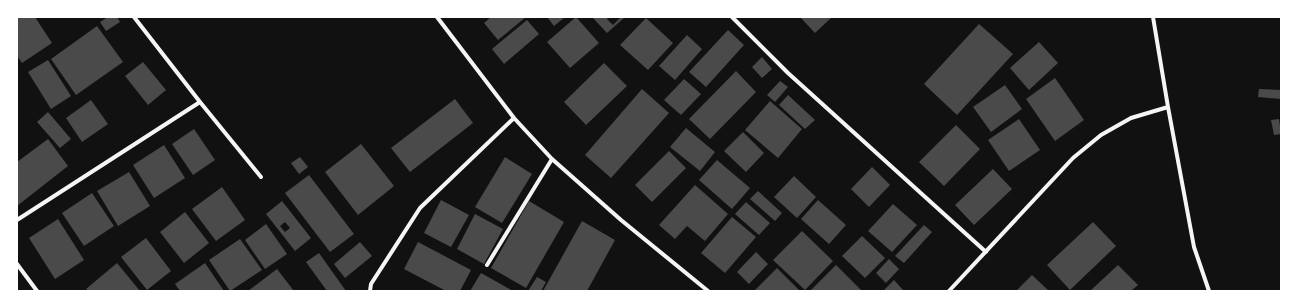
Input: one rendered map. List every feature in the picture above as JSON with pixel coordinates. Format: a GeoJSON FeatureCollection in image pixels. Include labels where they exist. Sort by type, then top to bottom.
{"type":"FeatureCollection","features":[{"type":"Feature","properties":{"kind":"street"},"geometry":{"type":"LineString","coordinates":[[134,17],[261,177]]}},
{"type":"Feature","properties":{"kind":"street"},"geometry":{"type":"LineString","coordinates":[[437,17],[514,118],[552,159],[621,220],[708,291]]}},
{"type":"Feature","properties":{"kind":"street"},"geometry":{"type":"LineString","coordinates":[[732,17],[788,73],[986,252]]}},
{"type":"Feature","properties":{"kind":"street"},"geometry":{"type":"LineString","coordinates":[[1153,17],[1194,247],[1209,291]]}},
{"type":"Feature","properties":{"kind":"street"},"geometry":{"type":"LineString","coordinates":[[17,220],[200,102]]}},
{"type":"Feature","properties":{"kind":"street"},"geometry":{"type":"LineString","coordinates":[[949,291],[1074,158],[1101,134],[1130,118],[1168,107]]}},
{"type":"Feature","properties":{"kind":"street"},"geometry":{"type":"LineString","coordinates":[[370,291],[371,284],[420,208],[514,118]]}},
{"type":"Feature","properties":{"kind":"street"},"geometry":{"type":"LineString","coordinates":[[487,265],[552,159]]}},
{"type":"Feature","properties":{"kind":"street"},"geometry":{"type":"LineString","coordinates":[[17,264],[37,291]]}},
{"type":"Feature","properties":{"kind":"building"},"geometry":{"type":"Polygon","coordinates":[[[35,17],[52,43],[22,63],[17,56],[17,18],[35,17]]]}},
{"type":"Feature","properties":{"kind":"building"},"geometry":{"type":"Polygon","coordinates":[[[108,17],[117,17],[120,22],[106,31],[100,22],[108,17]]]}},
{"type":"Feature","properties":{"kind":"building"},"geometry":{"type":"Polygon","coordinates":[[[491,17],[526,17],[498,40],[484,23],[491,17]]]}},
{"type":"Feature","properties":{"kind":"building"},"geometry":{"type":"Polygon","coordinates":[[[547,17],[565,17],[554,26],[547,17]]]}},
{"type":"Feature","properties":{"kind":"building"},"geometry":{"type":"Polygon","coordinates":[[[576,17],[599,43],[570,68],[547,42],[576,17]]]}},
{"type":"Feature","properties":{"kind":"building"},"geometry":{"type":"Polygon","coordinates":[[[592,17],[609,17],[607,19],[613,25],[621,17],[625,17],[607,33],[592,17]]]}},
{"type":"Feature","properties":{"kind":"building"},"geometry":{"type":"Polygon","coordinates":[[[800,17],[832,17],[815,33],[800,17]]]}},
{"type":"Feature","properties":{"kind":"building"},"geometry":{"type":"Polygon","coordinates":[[[646,18],[673,43],[648,70],[620,45],[646,18]]]}},
{"type":"Feature","properties":{"kind":"building"},"geometry":{"type":"Polygon","coordinates":[[[527,20],[539,34],[504,64],[492,49],[527,20]]]}},
{"type":"Feature","properties":{"kind":"building"},"geometry":{"type":"Polygon","coordinates":[[[979,24],[1013,54],[957,115],[924,84],[979,24]]]}},
{"type":"Feature","properties":{"kind":"building"},"geometry":{"type":"Polygon","coordinates":[[[97,26],[123,62],[76,95],[51,59],[97,26]]]}},
{"type":"Feature","properties":{"kind":"building"},"geometry":{"type":"Polygon","coordinates":[[[728,30],[744,45],[706,87],[689,72],[728,30]]]}},
{"type":"Feature","properties":{"kind":"building"},"geometry":{"type":"Polygon","coordinates":[[[687,35],[702,49],[675,80],[659,66],[687,35]]]}},
{"type":"Feature","properties":{"kind":"building"},"geometry":{"type":"Polygon","coordinates":[[[1039,42],[1058,63],[1029,90],[1010,68],[1039,42]]]}},
{"type":"Feature","properties":{"kind":"building"},"geometry":{"type":"Polygon","coordinates":[[[762,57],[772,69],[762,78],[752,67],[762,57]]]}},
{"type":"Feature","properties":{"kind":"building"},"geometry":{"type":"Polygon","coordinates":[[[48,60],[71,96],[51,109],[28,72],[48,60]]]}},
{"type":"Feature","properties":{"kind":"building"},"geometry":{"type":"Polygon","coordinates":[[[143,62],[166,90],[148,105],[125,76],[143,62]]]}},
{"type":"Feature","properties":{"kind":"building"},"geometry":{"type":"Polygon","coordinates":[[[604,63],[627,86],[586,125],[564,102],[604,63]]]}},
{"type":"Feature","properties":{"kind":"building"},"geometry":{"type":"Polygon","coordinates":[[[736,71],[756,92],[710,139],[689,119],[736,71]]]}},
{"type":"Feature","properties":{"kind":"building"},"geometry":{"type":"Polygon","coordinates":[[[1055,78],[1084,120],[1055,141],[1026,99],[1055,78]]]}},
{"type":"Feature","properties":{"kind":"building"},"geometry":{"type":"Polygon","coordinates":[[[684,79],[701,94],[681,115],[664,100],[684,79]]]}},
{"type":"Feature","properties":{"kind":"building"},"geometry":{"type":"Polygon","coordinates":[[[780,81],[788,87],[775,102],[767,95],[780,81]]]}},
{"type":"Feature","properties":{"kind":"building"},"geometry":{"type":"Polygon","coordinates":[[[1005,85],[1022,109],[991,132],[973,107],[1005,85]]]}},
{"type":"Feature","properties":{"kind":"building"},"geometry":{"type":"Polygon","coordinates":[[[642,89],[669,113],[611,178],[585,155],[642,89]]]}},
{"type":"Feature","properties":{"kind":"building"},"geometry":{"type":"Polygon","coordinates":[[[1259,89],[1281,90],[1281,99],[1258,97],[1259,89]]]}},
{"type":"Feature","properties":{"kind":"building"},"geometry":{"type":"Polygon","coordinates":[[[788,95],[815,120],[805,129],[779,105],[788,95]]]}},
{"type":"Feature","properties":{"kind":"building"},"geometry":{"type":"Polygon","coordinates":[[[455,99],[473,123],[410,172],[391,148],[455,99]]]}},
{"type":"Feature","properties":{"kind":"building"},"geometry":{"type":"Polygon","coordinates":[[[91,100],[108,124],[82,142],[66,118],[91,100]]]}},
{"type":"Feature","properties":{"kind":"building"},"geometry":{"type":"Polygon","coordinates":[[[770,101],[802,129],[778,158],[745,130],[770,101]]]}},
{"type":"Feature","properties":{"kind":"building"},"geometry":{"type":"Polygon","coordinates":[[[48,112],[71,139],[60,148],[37,122],[48,112]]]}},
{"type":"Feature","properties":{"kind":"building"},"geometry":{"type":"Polygon","coordinates":[[[1019,119],[1040,150],[1009,171],[988,140],[1019,119]]]}},
{"type":"Feature","properties":{"kind":"building"},"geometry":{"type":"Polygon","coordinates":[[[1279,119],[1281,134],[1274,135],[1271,120],[1279,119]]]}},
{"type":"Feature","properties":{"kind":"building"},"geometry":{"type":"Polygon","coordinates":[[[956,125],[980,149],[944,186],[919,162],[956,125]]]}},
{"type":"Feature","properties":{"kind":"building"},"geometry":{"type":"Polygon","coordinates":[[[686,128],[715,152],[700,171],[670,147],[686,128]]]}},
{"type":"Feature","properties":{"kind":"building"},"geometry":{"type":"Polygon","coordinates":[[[194,129],[215,160],[193,175],[172,144],[194,129]]]}},
{"type":"Feature","properties":{"kind":"building"},"geometry":{"type":"Polygon","coordinates":[[[743,132],[764,153],[746,172],[724,151],[743,132]]]}},
{"type":"Feature","properties":{"kind":"building"},"geometry":{"type":"Polygon","coordinates":[[[48,139],[68,166],[17,206],[17,162],[48,139]]]}},
{"type":"Feature","properties":{"kind":"building"},"geometry":{"type":"Polygon","coordinates":[[[361,144],[394,186],[358,215],[325,172],[361,144]]]}},
{"type":"Feature","properties":{"kind":"building"},"geometry":{"type":"Polygon","coordinates":[[[164,145],[185,178],[154,198],[133,165],[164,145]]]}},
{"type":"Feature","properties":{"kind":"building"},"geometry":{"type":"Polygon","coordinates":[[[669,151],[686,168],[652,202],[635,185],[669,151]]]}},
{"type":"Feature","properties":{"kind":"building"},"geometry":{"type":"Polygon","coordinates":[[[300,157],[308,167],[299,174],[291,163],[300,157]]]}},
{"type":"Feature","properties":{"kind":"building"},"geometry":{"type":"Polygon","coordinates":[[[505,157],[532,174],[502,223],[475,207],[505,157]]]}},
{"type":"Feature","properties":{"kind":"building"},"geometry":{"type":"Polygon","coordinates":[[[717,160],[750,188],[732,209],[699,180],[717,160]]]}},
{"type":"Feature","properties":{"kind":"building"},"geometry":{"type":"Polygon","coordinates":[[[872,167],[890,185],[869,207],[851,189],[872,167]]]}},
{"type":"Feature","properties":{"kind":"building"},"geometry":{"type":"Polygon","coordinates":[[[993,169],[1012,189],[974,225],[955,205],[993,169]]]}},
{"type":"Feature","properties":{"kind":"building"},"geometry":{"type":"Polygon","coordinates":[[[129,172],[150,206],[118,226],[97,191],[129,172]]]}},
{"type":"Feature","properties":{"kind":"building"},"geometry":{"type":"Polygon","coordinates":[[[309,175],[354,234],[330,252],[285,193],[309,175]]]}},
{"type":"Feature","properties":{"kind":"building"},"geometry":{"type":"Polygon","coordinates":[[[794,176],[816,197],[797,218],[774,197],[794,176]]]}},
{"type":"Feature","properties":{"kind":"building"},"geometry":{"type":"Polygon","coordinates":[[[695,185],[728,214],[705,241],[687,226],[675,239],[659,225],[695,185]]]}},
{"type":"Feature","properties":{"kind":"building"},"geometry":{"type":"Polygon","coordinates":[[[222,187],[245,220],[216,241],[192,209],[222,187]]]}},
{"type":"Feature","properties":{"kind":"building"},"geometry":{"type":"Polygon","coordinates":[[[758,191],[782,213],[775,221],[750,199],[758,191]]]}},
{"type":"Feature","properties":{"kind":"building"},"geometry":{"type":"Polygon","coordinates":[[[92,193],[114,226],[84,246],[62,213],[92,193]]]}},
{"type":"Feature","properties":{"kind":"building"},"geometry":{"type":"Polygon","coordinates":[[[441,200],[469,215],[451,247],[424,233],[441,200]]]}},
{"type":"Feature","properties":{"kind":"building"},"geometry":{"type":"Polygon","coordinates":[[[818,200],[846,225],[829,244],[801,219],[818,200]]]}},
{"type":"Feature","properties":{"kind":"building"},"geometry":{"type":"Polygon","coordinates":[[[282,201],[311,238],[295,251],[266,214],[282,201]],[[285,222],[280,226],[285,232],[290,228],[285,222]]]}},
{"type":"Feature","properties":{"kind":"building"},"geometry":{"type":"Polygon","coordinates":[[[529,201],[564,222],[526,288],[491,268],[529,201]]]}},
{"type":"Feature","properties":{"kind":"building"},"geometry":{"type":"Polygon","coordinates":[[[746,202],[770,223],[759,235],[735,214],[746,202]]]}},
{"type":"Feature","properties":{"kind":"building"},"geometry":{"type":"Polygon","coordinates":[[[893,204],[917,225],[892,252],[868,231],[893,204]]]}},
{"type":"Feature","properties":{"kind":"building"},"geometry":{"type":"Polygon","coordinates":[[[185,212],[209,243],[184,263],[160,232],[185,212]]]}},
{"type":"Feature","properties":{"kind":"building"},"geometry":{"type":"Polygon","coordinates":[[[475,214],[503,229],[484,264],[457,249],[475,214]]]}},
{"type":"Feature","properties":{"kind":"building"},"geometry":{"type":"Polygon","coordinates":[[[732,217],[756,237],[725,273],[701,253],[732,217]]]}},
{"type":"Feature","properties":{"kind":"building"},"geometry":{"type":"Polygon","coordinates":[[[58,219],[84,260],[55,279],[29,238],[58,219]]]}},
{"type":"Feature","properties":{"kind":"building"},"geometry":{"type":"Polygon","coordinates":[[[582,221],[615,240],[587,291],[543,291],[582,221]]]}},
{"type":"Feature","properties":{"kind":"building"},"geometry":{"type":"Polygon","coordinates":[[[1093,222],[1116,246],[1070,290],[1047,265],[1093,222]]]}},
{"type":"Feature","properties":{"kind":"building"},"geometry":{"type":"Polygon","coordinates":[[[266,224],[287,254],[265,269],[245,240],[266,224]]]}},
{"type":"Feature","properties":{"kind":"building"},"geometry":{"type":"Polygon","coordinates":[[[924,225],[932,232],[904,263],[895,256],[924,225]]]}},
{"type":"Feature","properties":{"kind":"building"},"geometry":{"type":"Polygon","coordinates":[[[802,231],[833,261],[805,290],[773,260],[802,231]]]}},
{"type":"Feature","properties":{"kind":"building"},"geometry":{"type":"Polygon","coordinates":[[[862,236],[885,258],[865,278],[842,256],[862,236]]]}},
{"type":"Feature","properties":{"kind":"building"},"geometry":{"type":"Polygon","coordinates":[[[146,238],[171,271],[147,290],[121,257],[146,238]]]}},
{"type":"Feature","properties":{"kind":"building"},"geometry":{"type":"Polygon","coordinates":[[[240,239],[262,270],[230,291],[209,260],[240,239]]]}},
{"type":"Feature","properties":{"kind":"building"},"geometry":{"type":"Polygon","coordinates":[[[360,242],[372,256],[345,278],[334,264],[360,242]]]}},
{"type":"Feature","properties":{"kind":"building"},"geometry":{"type":"Polygon","coordinates":[[[418,242],[471,270],[460,291],[446,291],[404,269],[418,242]]]}},
{"type":"Feature","properties":{"kind":"building"},"geometry":{"type":"Polygon","coordinates":[[[756,252],[768,264],[749,284],[737,272],[756,252]]]}},
{"type":"Feature","properties":{"kind":"building"},"geometry":{"type":"Polygon","coordinates":[[[319,253],[346,291],[327,291],[306,262],[319,253]]]}},
{"type":"Feature","properties":{"kind":"building"},"geometry":{"type":"Polygon","coordinates":[[[889,259],[899,269],[886,283],[876,273],[889,259]]]}},
{"type":"Feature","properties":{"kind":"building"},"geometry":{"type":"Polygon","coordinates":[[[117,263],[140,291],[88,291],[86,289],[117,263]]]}},
{"type":"Feature","properties":{"kind":"building"},"geometry":{"type":"Polygon","coordinates":[[[205,263],[224,291],[180,291],[175,284],[205,263]]]}},
{"type":"Feature","properties":{"kind":"building"},"geometry":{"type":"Polygon","coordinates":[[[836,265],[862,291],[810,291],[836,265]]]}},
{"type":"Feature","properties":{"kind":"building"},"geometry":{"type":"Polygon","coordinates":[[[1118,265],[1138,285],[1131,291],[1090,291],[1118,265]]]}},
{"type":"Feature","properties":{"kind":"building"},"geometry":{"type":"Polygon","coordinates":[[[777,268],[800,291],[754,291],[777,268]]]}},
{"type":"Feature","properties":{"kind":"building"},"geometry":{"type":"Polygon","coordinates":[[[277,269],[294,291],[248,291],[277,269]]]}},
{"type":"Feature","properties":{"kind":"building"},"geometry":{"type":"Polygon","coordinates":[[[481,273],[513,291],[470,291],[481,273]]]}},
{"type":"Feature","properties":{"kind":"building"},"geometry":{"type":"Polygon","coordinates":[[[1032,275],[1049,291],[1016,291],[1032,275]]]}},
{"type":"Feature","properties":{"kind":"building"},"geometry":{"type":"Polygon","coordinates":[[[537,277],[546,282],[541,291],[528,291],[537,277]]]}},
{"type":"Feature","properties":{"kind":"building"},"geometry":{"type":"Polygon","coordinates":[[[894,280],[904,291],[883,291],[894,280]]]}}]}
